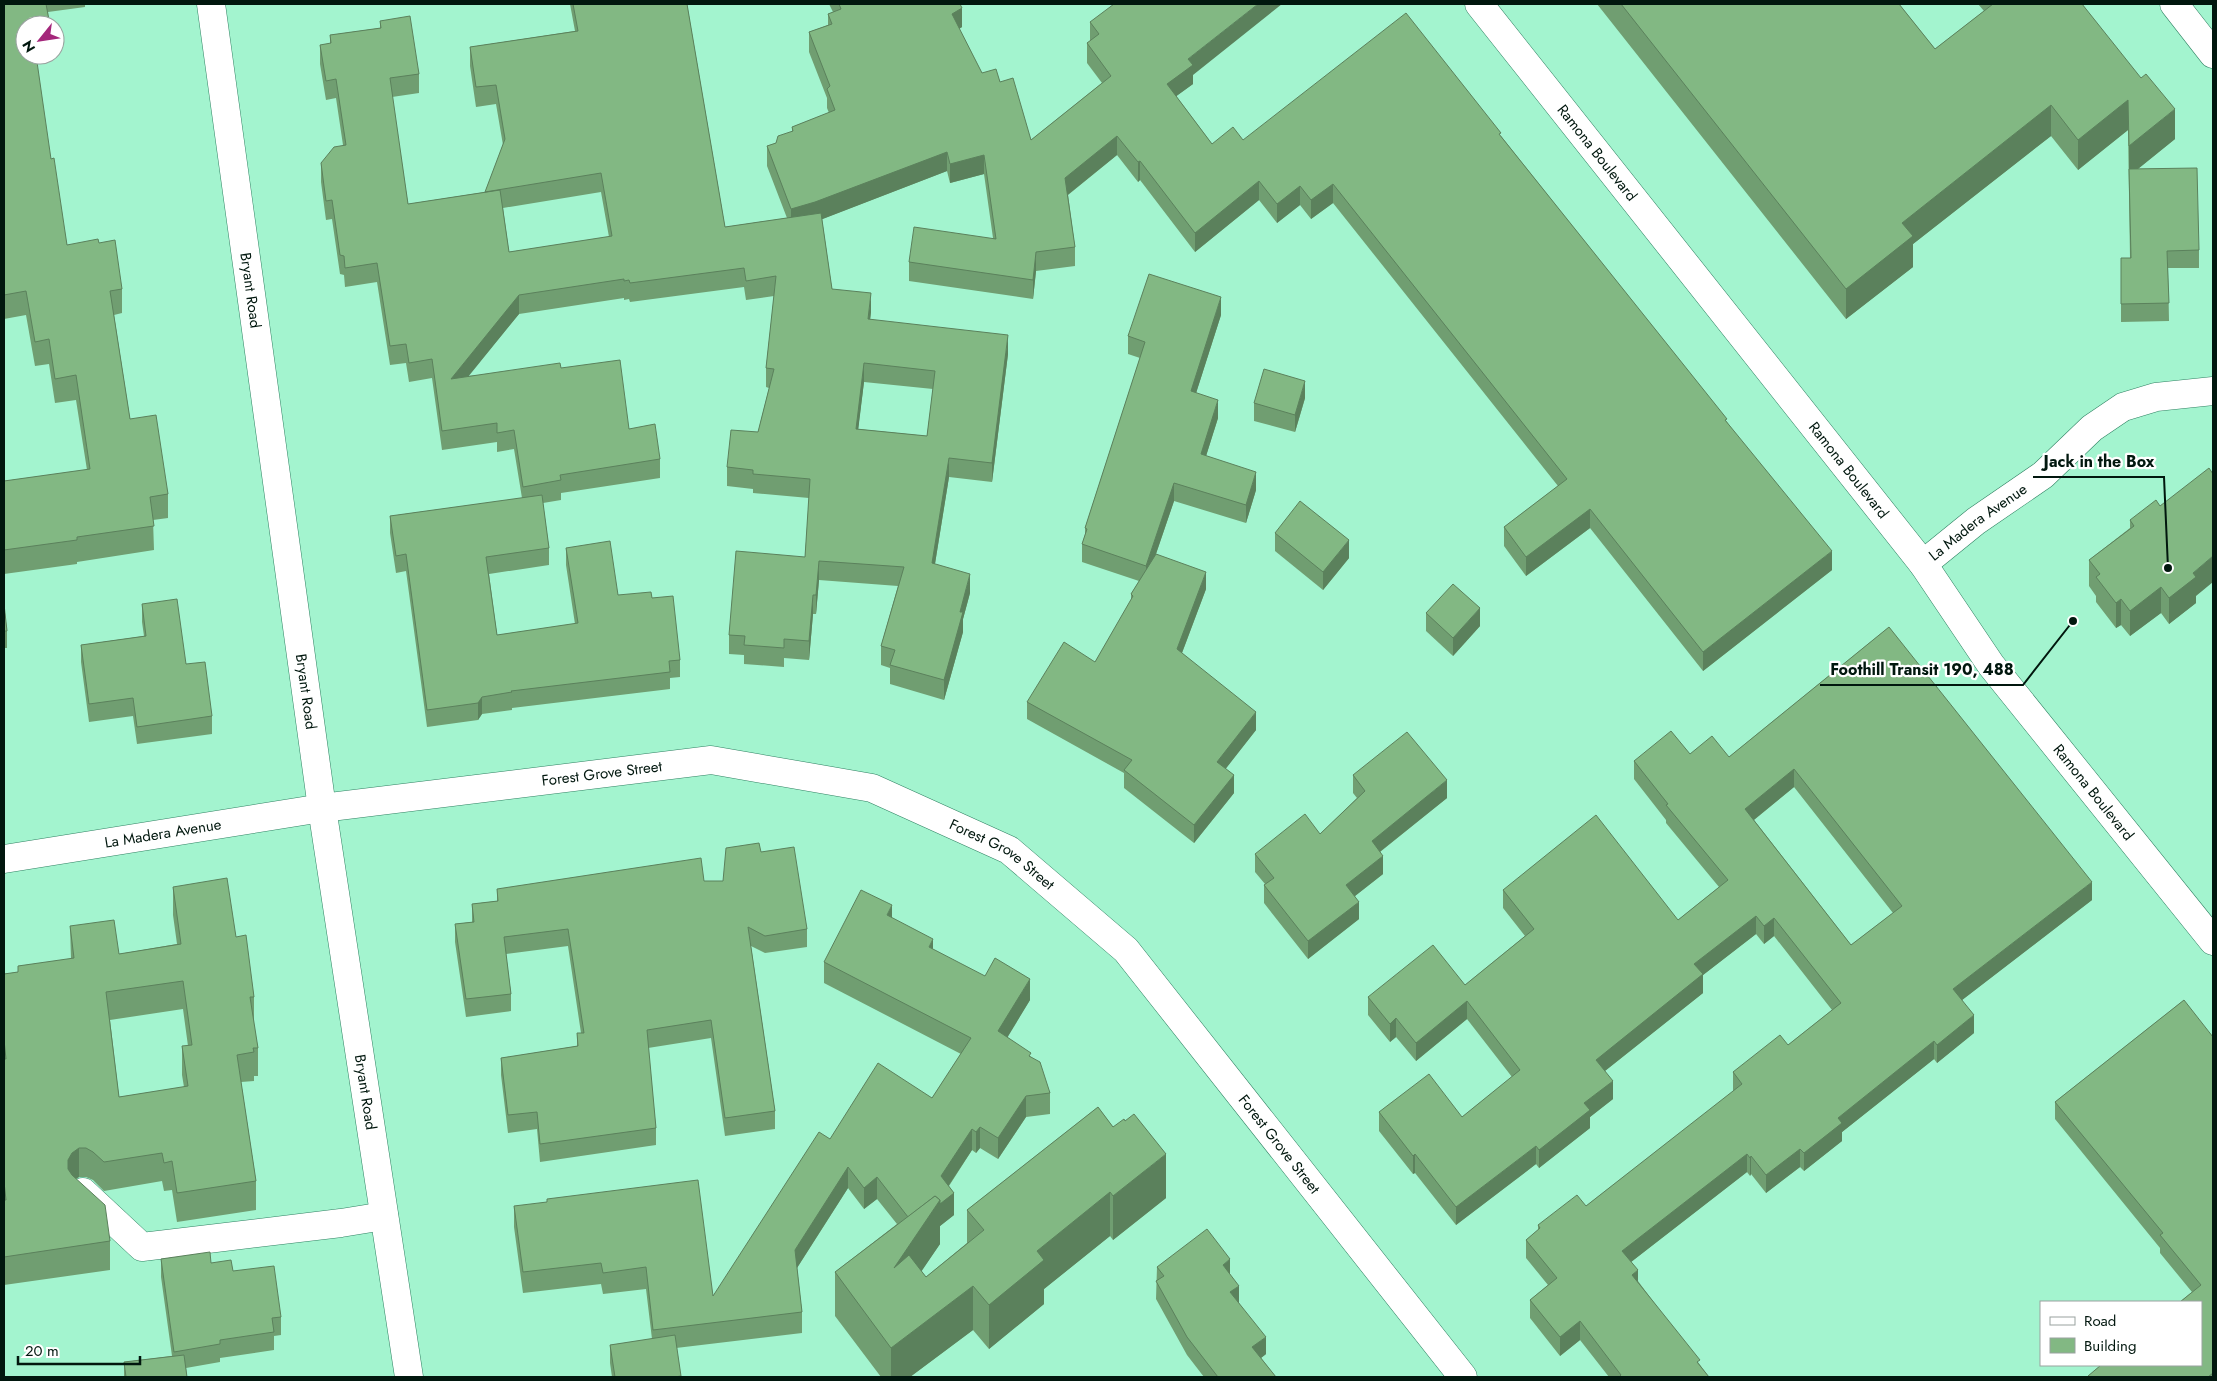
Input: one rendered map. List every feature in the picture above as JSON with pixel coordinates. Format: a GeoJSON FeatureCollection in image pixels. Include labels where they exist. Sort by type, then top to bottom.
{"type":"FeatureCollection","features":[{"type":"Feature","properties":{"kind":"street","name":"Bryant Road"},"geometry":{"type":"LineString","coordinates":[[211,4],[322,808],[409,1377]]}},
{"type":"Feature","properties":{"kind":"street","name":"Ramona Boulevard"},"geometry":{"type":"LineString","coordinates":[[1479,4],[1923,564],[1991,665],[2213,941]]}},
{"type":"Feature","properties":{"kind":"street"},"geometry":{"type":"LineString","coordinates":[[2174,4],[2213,54]]}},
{"type":"Feature","properties":{"kind":"street","name":"La Madera Avenue"},"geometry":{"type":"LineString","coordinates":[[1923,564],[1976,521],[2043,474],[2092,428],[2123,407],[2156,396],[2213,391]]}},
{"type":"Feature","properties":{"kind":"street","name":"Forest Grove Street"},"geometry":{"type":"LineString","coordinates":[[322,808],[711,760],[872,788],[1009,850],[1126,950],[1464,1377]]}},
{"type":"Feature","properties":{"kind":"street","name":"La Madera Avenue"},"geometry":{"type":"LineString","coordinates":[[4,859],[322,808]]}},
{"type":"Feature","properties":{"kind":"street"},"geometry":{"type":"LineString","coordinates":[[83,1192],[142,1247],[384,1216]]}},
{"type":"Feature","properties":{"kind":"building"},"geometry":{"type":"Polygon","coordinates":[[[4,4],[46,4],[48,15],[15,15],[15,65],[37,65],[51,159],[54,158],[67,245],[98,239],[99,243],[115,240],[122,289],[110,291],[130,419],[156,415],[168,494],[150,497],[154,526],[77,537],[77,540],[4,550],[4,481],[90,469],[76,375],[55,379],[49,339],[35,342],[26,291],[4,295],[4,4]]]}},
{"type":"Feature","properties":{"kind":"building"},"geometry":{"type":"Polygon","coordinates":[[[573,4],[687,4],[725,227],[821,213],[832,289],[871,293],[868,319],[1008,335],[992,463],[949,458],[932,563],[970,574],[960,612],[963,612],[944,680],[890,665],[895,650],[881,646],[904,567],[819,561],[816,595],[813,595],[809,641],[784,639],[784,648],[744,645],[745,636],[729,635],[736,551],[805,557],[810,479],[753,474],[753,470],[727,467],[731,430],[758,432],[774,369],[766,368],[776,276],[746,281],[744,268],[630,283],[629,280],[624,281],[624,279],[519,295],[451,379],[560,363],[561,368],[620,360],[629,429],[655,424],[660,459],[560,475],[561,480],[523,487],[514,430],[497,433],[497,423],[442,431],[432,359],[409,363],[406,344],[390,346],[377,263],[345,268],[344,256],[340,255],[332,200],[326,201],[321,163],[334,147],[346,145],[336,79],[326,81],[320,45],[331,43],[330,35],[381,28],[380,21],[410,16],[419,74],[390,78],[408,204],[500,190],[509,252],[612,236],[601,173],[485,192],[505,139],[496,85],[476,87],[470,47],[578,31],[573,4]],[[864,363],[856,429],[927,436],[935,371],[864,363]]]}},
{"type":"Feature","properties":{"kind":"building"},"geometry":{"type":"Polygon","coordinates":[[[839,4],[960,4],[962,8],[952,14],[982,73],[996,69],[1000,82],[1013,78],[1031,140],[1111,76],[1087,43],[1099,34],[1090,22],[1114,4],[1258,4],[1188,59],[1193,65],[1167,84],[1212,144],[1233,127],[1243,140],[1406,13],[1501,133],[1499,134],[1727,419],[1725,420],[1832,551],[1703,652],[1590,509],[1526,557],[1504,527],[1567,479],[1333,184],[1311,200],[1300,186],[1277,204],[1259,181],[1195,233],[1140,161],[1138,162],[1117,136],[1065,178],[1075,247],[1036,252],[1033,280],[909,262],[914,227],[996,239],[984,155],[950,164],[947,152],[815,202],[791,209],[767,146],[776,143],[778,136],[793,131],[792,127],[835,110],[827,89],[830,86],[809,32],[832,24],[828,14],[841,9],[839,4]]]}},
{"type":"Feature","properties":{"kind":"building"},"geometry":{"type":"Polygon","coordinates":[[[1621,4],[1899,4],[1935,49],[1993,4],[2082,4],[2141,78],[2146,74],[2175,109],[2129,146],[2128,100],[2078,140],[2051,105],[1902,223],[1913,236],[1846,289],[1621,4]]]}},
{"type":"Feature","properties":{"kind":"building"},"geometry":{"type":"Polygon","coordinates":[[[2197,168],[2199,250],[2167,251],[2169,303],[2121,304],[2121,258],[2131,258],[2129,169],[2197,168]]]}},
{"type":"Feature","properties":{"kind":"building"},"geometry":{"type":"Polygon","coordinates":[[[1149,274],[1221,297],[1191,391],[1218,400],[1201,454],[1256,472],[1246,505],[1174,483],[1146,566],[1082,544],[1087,529],[1085,528],[1145,342],[1128,336],[1149,274]]]}},
{"type":"Feature","properties":{"kind":"building"},"geometry":{"type":"Polygon","coordinates":[[[1264,369],[1305,381],[1295,415],[1254,403],[1264,369]]]}},
{"type":"Feature","properties":{"kind":"building"},"geometry":{"type":"Polygon","coordinates":[[[2209,468],[2213,474],[2213,556],[2193,573],[2196,577],[2169,598],[2161,587],[2130,611],[2121,599],[2116,603],[2096,577],[2100,574],[2089,560],[2134,526],[2130,520],[2156,500],[2160,506],[2209,468]]]}},
{"type":"Feature","properties":{"kind":"building"},"geometry":{"type":"Polygon","coordinates":[[[542,495],[549,548],[486,557],[497,635],[578,623],[566,548],[610,541],[618,595],[651,592],[652,598],[673,596],[680,660],[669,661],[670,672],[511,691],[482,697],[478,703],[427,710],[406,554],[396,556],[390,516],[542,495]]]}},
{"type":"Feature","properties":{"kind":"building"},"geometry":{"type":"Polygon","coordinates":[[[1300,501],[1349,540],[1323,572],[1275,533],[1300,501]]]}},
{"type":"Feature","properties":{"kind":"building"},"geometry":{"type":"Polygon","coordinates":[[[1156,554],[1206,572],[1177,649],[1256,712],[1217,762],[1234,775],[1194,825],[1124,770],[1132,760],[1027,702],[1064,642],[1095,662],[1133,596],[1131,594],[1156,554]]]}},
{"type":"Feature","properties":{"kind":"building"},"geometry":{"type":"Polygon","coordinates":[[[1453,584],[1480,608],[1453,638],[1426,613],[1453,584]]]}},
{"type":"Feature","properties":{"kind":"building"},"geometry":{"type":"Polygon","coordinates":[[[177,599],[186,664],[205,662],[212,716],[137,727],[133,698],[89,704],[81,645],[146,636],[142,604],[177,599]]]}},
{"type":"Feature","properties":{"kind":"building"},"geometry":{"type":"Polygon","coordinates":[[[4,604],[7,631],[4,631],[4,604]]]}},
{"type":"Feature","properties":{"kind":"building"},"geometry":{"type":"Polygon","coordinates":[[[1889,627],[2092,882],[1953,989],[1974,1015],[1937,1045],[1934,1041],[1838,1118],[1842,1123],[1804,1153],[1800,1149],[1766,1175],[1751,1156],[1750,1158],[1747,1154],[1622,1251],[1638,1270],[1632,1275],[1700,1360],[1697,1362],[1709,1377],[1619,1377],[1621,1375],[1580,1321],[1560,1337],[1530,1300],[1557,1278],[1526,1240],[1540,1228],[1538,1225],[1577,1195],[1586,1206],[1742,1084],[1733,1072],[1780,1035],[1788,1045],[1841,1003],[1774,918],[1764,926],[1756,916],[1694,964],[1703,974],[1596,1060],[1613,1081],[1584,1103],[1590,1110],[1539,1150],[1536,1146],[1456,1207],[1415,1154],[1413,1156],[1379,1112],[1429,1074],[1462,1117],[1520,1070],[1467,1001],[1416,1043],[1396,1018],[1390,1024],[1368,997],[1433,945],[1465,985],[1534,929],[1503,890],[1596,815],[1678,920],[1728,880],[1666,805],[1668,804],[1634,761],[1671,731],[1690,754],[1712,736],[1729,757],[1889,627]],[[1794,769],[1745,809],[1851,945],[1902,906],[1794,769]]]}},
{"type":"Feature","properties":{"kind":"building"},"geometry":{"type":"Polygon","coordinates":[[[1407,732],[1447,780],[1372,841],[1383,856],[1346,885],[1359,902],[1308,941],[1264,885],[1274,878],[1255,854],[1305,814],[1320,834],[1365,791],[1353,775],[1407,732]]]}},
{"type":"Feature","properties":{"kind":"building"},"geometry":{"type":"Polygon","coordinates":[[[759,843],[761,852],[794,847],[807,929],[765,936],[748,927],[775,1111],[725,1118],[711,1020],[647,1030],[656,1128],[540,1144],[537,1112],[508,1115],[501,1058],[578,1046],[577,1033],[584,1033],[568,929],[504,937],[511,994],[466,999],[455,924],[474,922],[472,904],[498,901],[497,889],[701,858],[704,881],[723,881],[726,848],[759,843]]]}},
{"type":"Feature","properties":{"kind":"building"},"geometry":{"type":"Polygon","coordinates":[[[227,878],[236,937],[246,935],[254,997],[250,997],[258,1048],[253,1048],[254,1052],[237,1055],[256,1181],[177,1193],[172,1161],[164,1163],[162,1153],[104,1162],[86,1148],[79,1148],[72,1153],[68,1160],[68,1169],[72,1175],[105,1205],[110,1241],[4,1257],[4,1200],[6,1200],[4,1182],[4,1059],[6,1059],[4,1040],[4,974],[18,972],[18,966],[74,958],[70,926],[114,920],[119,954],[181,944],[173,887],[227,878]],[[183,981],[106,992],[119,1097],[188,1086],[182,1046],[192,1045],[183,981]]]}},
{"type":"Feature","properties":{"kind":"building"},"geometry":{"type":"Polygon","coordinates":[[[861,890],[892,905],[887,915],[933,939],[929,947],[985,976],[995,958],[1030,979],[998,1031],[1031,1053],[1029,1056],[1040,1062],[1050,1093],[1026,1096],[998,1138],[980,1127],[976,1132],[972,1129],[941,1176],[954,1193],[940,1204],[940,1200],[935,1196],[908,1217],[877,1177],[864,1188],[848,1167],[795,1250],[802,1312],[653,1330],[646,1267],[603,1273],[601,1263],[523,1272],[514,1206],[547,1202],[547,1199],[698,1180],[713,1296],[819,1132],[830,1139],[878,1063],[932,1098],[971,1038],[824,962],[861,890]]]}},
{"type":"Feature","properties":{"kind":"building"},"geometry":{"type":"Polygon","coordinates":[[[2184,1000],[2213,1037],[2213,1373],[2208,1377],[2088,1376],[2100,1366],[2202,1366],[2202,1301],[2181,1301],[2201,1285],[2160,1235],[2163,1233],[2055,1102],[2184,1000]]]}},
{"type":"Feature","properties":{"kind":"building"},"geometry":{"type":"Polygon","coordinates":[[[1098,1107],[1113,1127],[1134,1114],[1166,1154],[1113,1196],[1110,1192],[1037,1251],[1044,1260],[989,1305],[973,1286],[891,1348],[835,1272],[935,1196],[940,1200],[894,1268],[909,1255],[926,1277],[984,1230],[967,1210],[1098,1107]]]}},
{"type":"Feature","properties":{"kind":"building"},"geometry":{"type":"Polygon","coordinates":[[[1207,1229],[1230,1259],[1223,1265],[1239,1286],[1230,1292],[1266,1337],[1252,1347],[1276,1377],[1218,1377],[1187,1337],[1156,1281],[1164,1276],[1157,1267],[1207,1229]]]}},
{"type":"Feature","properties":{"kind":"building"},"geometry":{"type":"Polygon","coordinates":[[[210,1252],[211,1263],[231,1260],[233,1271],[274,1266],[281,1317],[272,1318],[274,1332],[220,1340],[220,1344],[174,1352],[161,1259],[210,1252]]]}},
{"type":"Feature","properties":{"kind":"building"},"geometry":{"type":"Polygon","coordinates":[[[675,1335],[681,1376],[615,1377],[610,1345],[675,1335]]]}},
{"type":"Feature","properties":{"kind":"building"},"geometry":{"type":"Polygon","coordinates":[[[184,1355],[187,1377],[126,1377],[124,1362],[184,1355]]]}},
{"type":"Feature","properties":{"kind":"place","name":"Jack in the Box"},"geometry":{"type":"Point","coordinates":[2168,568]}},
{"type":"Feature","properties":{"kind":"place","name":"Foothill Transit 190, 488"},"geometry":{"type":"Point","coordinates":[2073,621]}}]}
